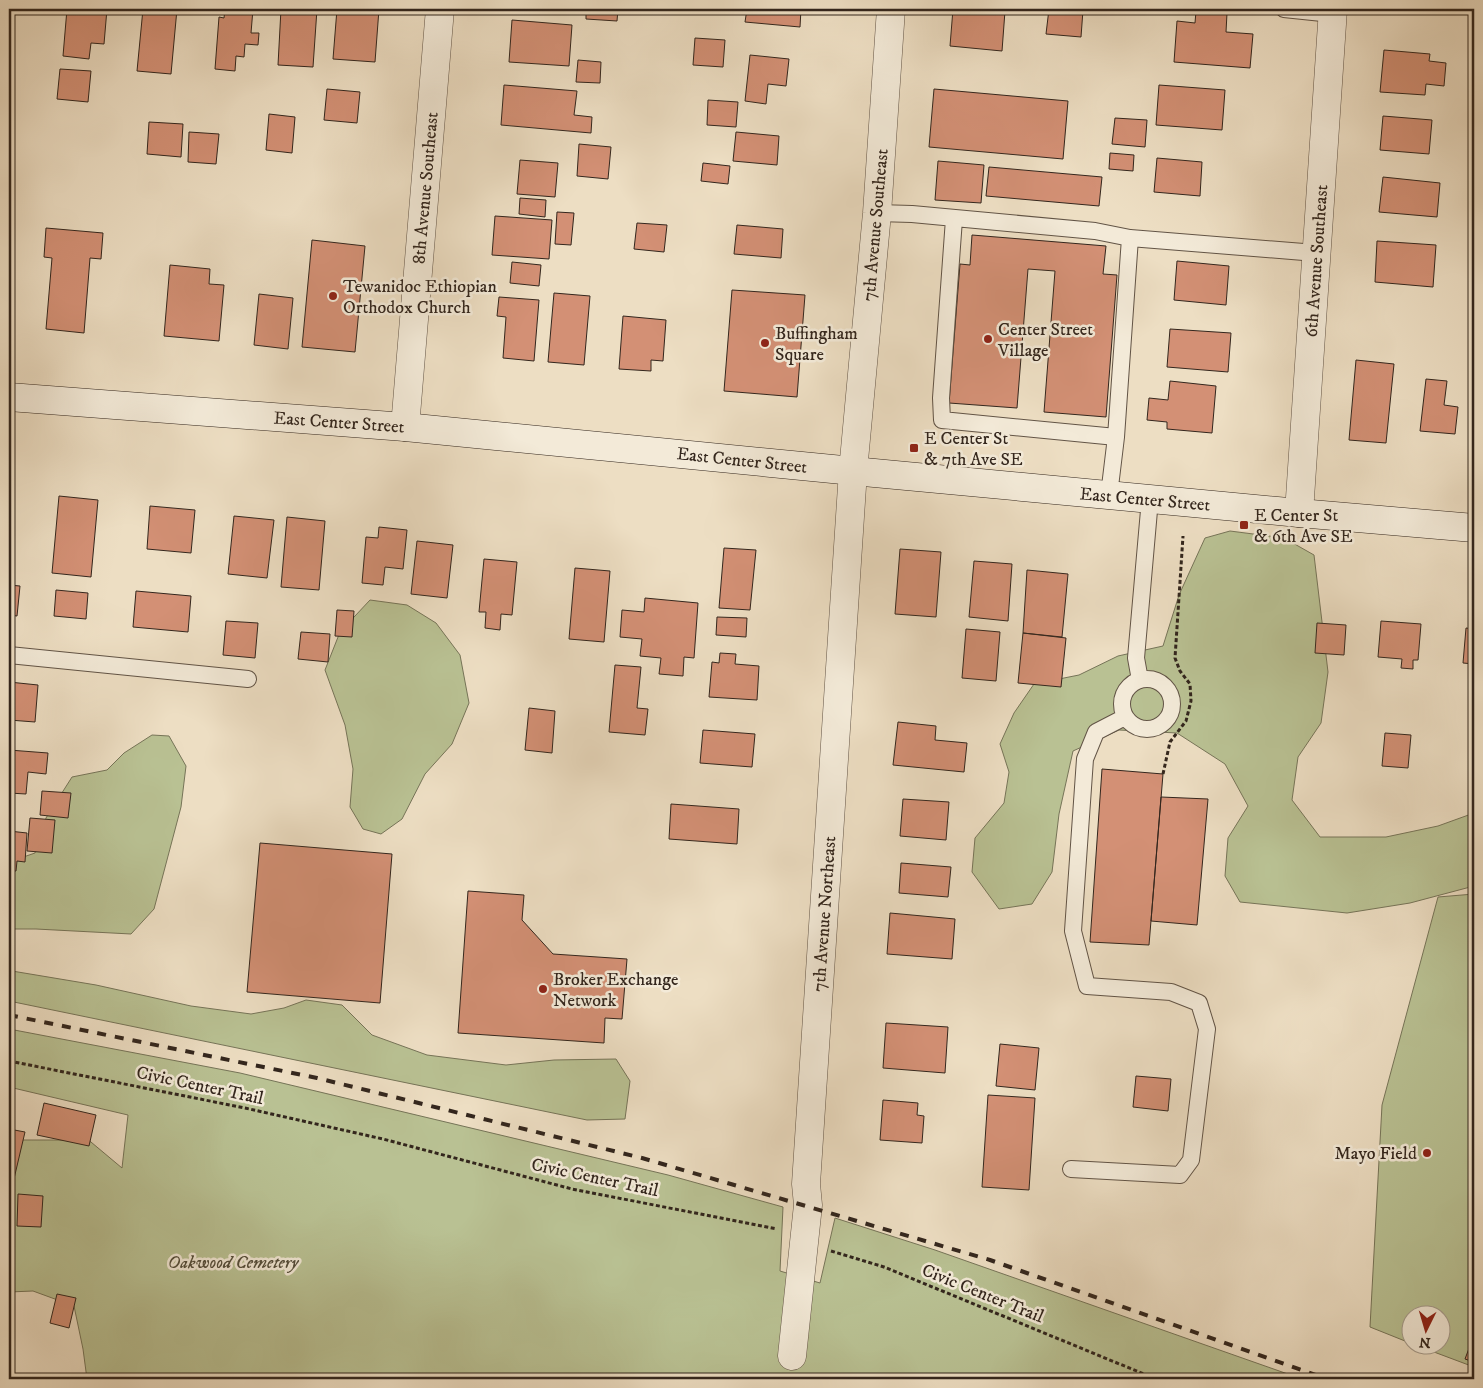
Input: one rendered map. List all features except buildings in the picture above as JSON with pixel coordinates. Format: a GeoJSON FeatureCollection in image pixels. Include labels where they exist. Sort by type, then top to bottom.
{"type":"FeatureCollection","features":[{"type":"Feature","properties":{"kind":"street","name":"8th Avenue Southeast"},"geometry":{"type":"LineString","coordinates":[[405,427],[440,9]]}},
{"type":"Feature","properties":{"kind":"street","name":"7th Avenue Southeast"},"geometry":{"type":"LineString","coordinates":[[853,471],[877,213],[891,9]]}},
{"type":"Feature","properties":{"kind":"street","name":"6th Avenue Southeast"},"geometry":{"type":"LineString","coordinates":[[1299,513],[1333,11]]}},
{"type":"Feature","properties":{"kind":"street","name":"East Center Street"},"geometry":{"type":"LineString","coordinates":[[9,397],[405,427],[853,471],[1474,528]]}},
{"type":"Feature","properties":{"kind":"street","name":"7th Avenue Northeast"},"geometry":{"type":"LineString","coordinates":[[792,1356],[808,1206],[806,1184],[853,471]]}},
{"type":"Feature","properties":{"kind":"lane"},"geometry":{"type":"LineString","coordinates":[[1284,9],[1333,11]]}},
{"type":"Feature","properties":{"kind":"lane"},"geometry":{"type":"LineString","coordinates":[[877,213],[912,214],[1095,231],[1130,238],[1316,253]]}},
{"type":"Feature","properties":{"kind":"lane"},"geometry":{"type":"LineString","coordinates":[[954,219],[941,398],[942,420],[1116,437]]}},
{"type":"Feature","properties":{"kind":"lane"},"geometry":{"type":"LineString","coordinates":[[1109,495],[1116,437],[1130,238]]}},
{"type":"Feature","properties":{"kind":"lane"},"geometry":{"type":"LineString","coordinates":[[1140,680],[1136,658],[1150,499]]}},
{"type":"Feature","properties":{"kind":"lane"},"geometry":{"type":"LineString","coordinates":[[9,655],[248,678]]}},
{"type":"Feature","properties":{"kind":"lane"},"geometry":{"type":"LineString","coordinates":[[1140,680],[1153,680],[1166,688],[1170,695],[1171,710],[1168,718],[1162,724],[1147,729],[1131,723],[1125,717],[1122,709],[1122,700],[1130,686],[1140,680]]}},
{"type":"Feature","properties":{"kind":"lane"},"geometry":{"type":"LineString","coordinates":[[1071,1170],[1180,1175],[1191,1160],[1206,1039],[1207,1030],[1199,1003],[1171,992],[1087,986],[1073,931],[1085,759],[1096,732],[1125,717]]}},
{"type":"Feature","properties":{"kind":"path"},"geometry":{"type":"LineString","coordinates":[[1163,774],[1170,742],[1186,721],[1191,702],[1190,684],[1180,671],[1175,658],[1183,536]]}},
{"type":"Feature","properties":{"kind":"path","name":"Civic Center Trail"},"geometry":{"type":"LineString","coordinates":[[9,1061],[245,1108],[383,1139],[572,1189],[774,1227],[804,1242],[884,1267],[1156,1379]]}},
{"type":"Feature","properties":{"kind":"green space"},"geometry":{"type":"Polygon","coordinates":[[[1230,531],[1284,538],[1314,555],[1328,672],[1321,723],[1298,757],[1292,800],[1320,837],[1386,837],[1438,826],[1474,813],[1474,886],[1410,903],[1347,913],[1240,902],[1225,876],[1228,838],[1248,806],[1225,764],[1177,733],[1119,730],[1073,751],[1059,814],[1052,872],[1032,904],[999,909],[972,872],[975,838],[1004,803],[1009,772],[1000,744],[1014,713],[1034,684],[1079,675],[1118,656],[1163,646],[1179,595],[1205,538],[1230,531]]]}},
{"type":"Feature","properties":{"kind":"green space"},"geometry":{"type":"Polygon","coordinates":[[[370,600],[407,605],[436,623],[460,655],[469,703],[452,744],[425,774],[402,819],[381,834],[363,829],[350,807],[353,769],[345,725],[325,670],[340,632],[370,600]]]}},
{"type":"Feature","properties":{"kind":"green space"},"geometry":{"type":"Polygon","coordinates":[[[152,735],[169,736],[186,766],[181,807],[154,909],[131,934],[9,929],[9,862],[35,853],[46,818],[72,777],[107,770],[124,753],[152,735]]]}},
{"type":"Feature","properties":{"kind":"green space","name":"Mayo Field"},"geometry":{"type":"Polygon","coordinates":[[[1474,894],[1474,1367],[1445,1356],[1450,1356],[1450,1306],[1400,1306],[1400,1339],[1370,1327],[1382,1105],[1438,897],[1474,894]]]}},
{"type":"Feature","properties":{"kind":"green space"},"geometry":{"type":"Polygon","coordinates":[[[9,972],[96,985],[191,1006],[251,1014],[284,1008],[306,1000],[342,1005],[372,1035],[427,1055],[506,1065],[554,1060],[616,1059],[630,1081],[625,1119],[587,1120],[9,1001],[9,972]]]}},
{"type":"Feature","properties":{"kind":"green space","name":"Oakwood Cemetery"},"geometry":{"type":"Polygon","coordinates":[[[9,1029],[240,1073],[668,1175],[783,1207],[780,1271],[820,1283],[835,1218],[935,1250],[1302,1379],[87,1379],[74,1306],[33,1291],[9,1292],[9,1147],[17,1140],[63,1140],[79,1132],[122,1168],[128,1115],[9,1087],[9,1029]]]}},
{"type":"Feature","properties":{"kind":"railway"},"geometry":{"type":"LineString","coordinates":[[9,1015],[317,1078],[642,1158],[990,1260],[1327,1379]]}},
{"type":"Feature","properties":{"kind":"place","name":"Tewanidoc Ethiopian Orthodox Church"},"geometry":{"type":"Point","coordinates":[333,296]}},
{"type":"Feature","properties":{"kind":"place","name":"Center Street Village"},"geometry":{"type":"Point","coordinates":[988,339]}},
{"type":"Feature","properties":{"kind":"place","name":"Buffingham Square"},"geometry":{"type":"Point","coordinates":[765,343]}},
{"type":"Feature","properties":{"kind":"place","name":"E Center St & 7th Ave SE"},"geometry":{"type":"Point","coordinates":[914,448]}},
{"type":"Feature","properties":{"kind":"place","name":"E Center St & 6th Ave SE"},"geometry":{"type":"Point","coordinates":[1244,525]}},
{"type":"Feature","properties":{"kind":"place","name":"Broker Exchange Network"},"geometry":{"type":"Point","coordinates":[543,989]}},
{"type":"Feature","properties":{"kind":"place","name":"Mayo Field"},"geometry":{"type":"Point","coordinates":[1427,1153]}}]}
